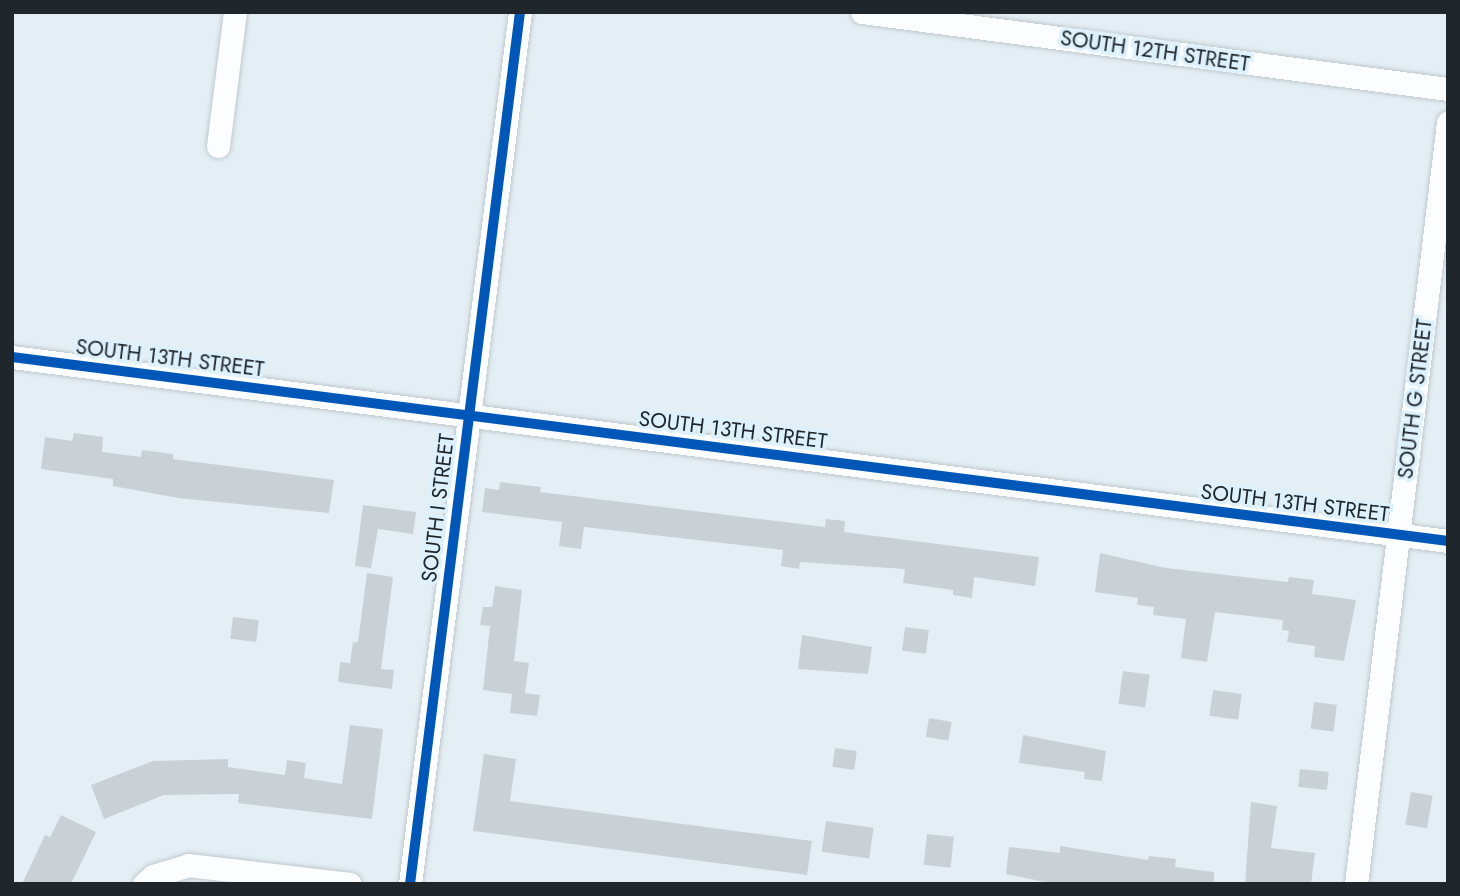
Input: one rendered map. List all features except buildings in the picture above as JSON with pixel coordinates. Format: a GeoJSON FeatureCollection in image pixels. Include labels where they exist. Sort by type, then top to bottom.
{"type":"FeatureCollection","features":[{"type":"Feature","properties":{"kind":"street"},"geometry":{"type":"LineString","coordinates":[[218,146],[235,12]]}},
{"type":"Feature","properties":{"kind":"street","name":"SOUTH I STREET"},"geometry":{"type":"LineString","coordinates":[[410,884],[520,12]]}},
{"type":"Feature","properties":{"kind":"street","name":"SOUTH 12TH STREET"},"geometry":{"type":"LineString","coordinates":[[862,12],[995,20],[1448,89]]}},
{"type":"Feature","properties":{"kind":"street","name":"SOUTH G STREET"},"geometry":{"type":"LineString","coordinates":[[1356,884],[1448,123]]}},
{"type":"Feature","properties":{"kind":"street","name":"SOUTH 13TH STREET"},"geometry":{"type":"LineString","coordinates":[[12,357],[1448,541]]}},
{"type":"Feature","properties":{"kind":"street"},"geometry":{"type":"LineString","coordinates":[[144,884],[153,876],[188,864],[350,884]]}},
{"type":"Feature","properties":{"kind":"cycle path"},"geometry":{"type":"LineString","coordinates":[[410,884],[520,12]]}},
{"type":"Feature","properties":{"kind":"cycle path"},"geometry":{"type":"LineString","coordinates":[[12,357],[1448,541]]}}]}
